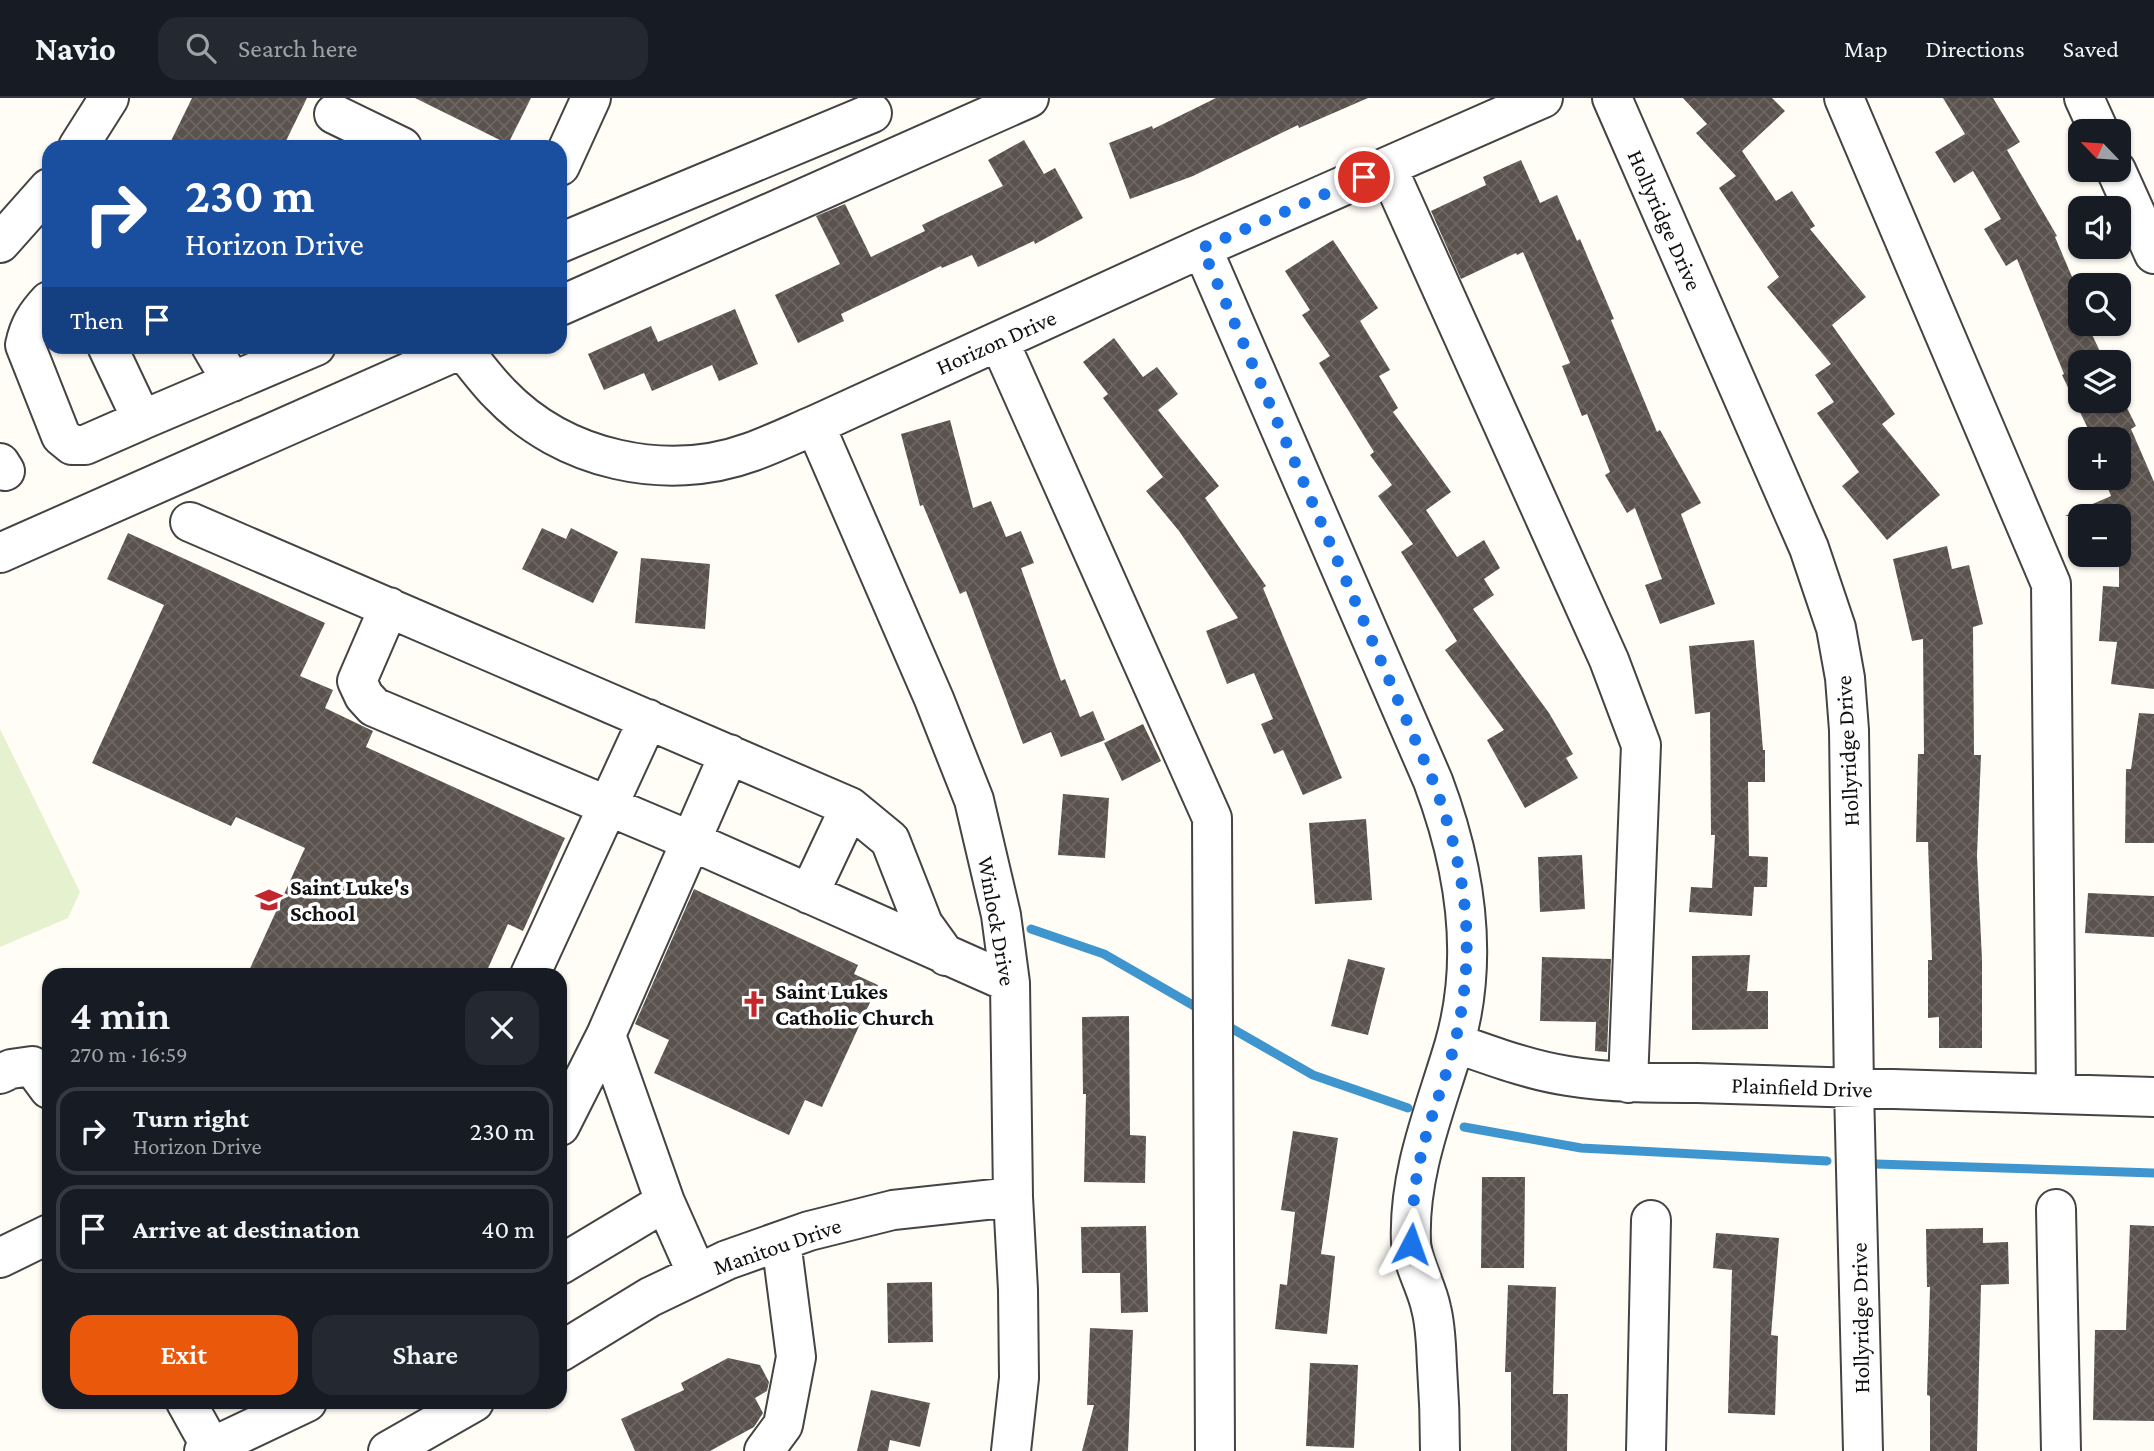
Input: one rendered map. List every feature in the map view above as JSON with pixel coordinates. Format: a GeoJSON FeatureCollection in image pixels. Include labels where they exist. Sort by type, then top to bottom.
{"type":"FeatureCollection","features":[{"type":"Feature","properties":{"kind":"street"},"geometry":{"type":"LineString","coordinates":[[82,140],[109,98]]}},
{"type":"Feature","properties":{"kind":"street"},"geometry":{"type":"LineString","coordinates":[[567,151],[591,98]]}},
{"type":"Feature","properties":{"kind":"street"},"geometry":{"type":"LineString","coordinates":[[567,303],[1029,98]]}},
{"type":"Feature","properties":{"kind":"street","name":"Horizon Drive"},"geometry":{"type":"LineString","coordinates":[[469,354],[500,395],[539,427],[561,440],[607,458],[657,466],[707,463],[750,453],[1202,248],[1543,98]]}},
{"type":"Feature","properties":{"kind":"street","name":"Hollyridge Drive"},"geometry":{"type":"LineString","coordinates":[[1612,98],[1809,548],[1836,628],[1845,678],[1849,730],[1863,1451]]}},
{"type":"Feature","properties":{"kind":"street"},"geometry":{"type":"LineString","coordinates":[[1844,98],[2050,584],[2056,1094]]}},
{"type":"Feature","properties":{"kind":"street"},"geometry":{"type":"LineString","coordinates":[[2084,98],[2094,119]]}},
{"type":"Feature","properties":{"kind":"street"},"geometry":{"type":"LineString","coordinates":[[567,240],[872,113]]}},
{"type":"Feature","properties":{"kind":"street"},"geometry":{"type":"LineString","coordinates":[[345,128],[381,140]]}},
{"type":"Feature","properties":{"kind":"street"},"geometry":{"type":"LineString","coordinates":[[1387,167],[1609,660],[1641,745],[1629,1083]]}},
{"type":"Feature","properties":{"kind":"street"},"geometry":{"type":"LineString","coordinates":[[2121,182],[2154,254]]}},
{"type":"Feature","properties":{"kind":"street"},"geometry":{"type":"LineString","coordinates":[[0,243],[42,210]]}},
{"type":"Feature","properties":{"kind":"street"},"geometry":{"type":"LineString","coordinates":[[1202,248],[1433,781],[1459,862],[1465,904],[1465,989],[1455,1043],[1419,1163],[1411,1244],[1432,1308],[1440,1451]]}},
{"type":"Feature","properties":{"kind":"street"},"geometry":{"type":"LineString","coordinates":[[42,309],[28,329],[25,345],[61,436],[72,445],[85,445],[291,354]]}},
{"type":"Feature","properties":{"kind":"street"},"geometry":{"type":"LineString","coordinates":[[999,341],[1212,818],[1215,1451]]}},
{"type":"Feature","properties":{"kind":"street"},"geometry":{"type":"LineString","coordinates":[[111,354],[142,420]]}},
{"type":"Feature","properties":{"kind":"street"},"geometry":{"type":"LineString","coordinates":[[216,354],[232,382]]}},
{"type":"Feature","properties":{"kind":"street"},"geometry":{"type":"LineString","coordinates":[[0,553],[451,354]]}},
{"type":"Feature","properties":{"kind":"street","name":"Winlock Drive"},"geometry":{"type":"LineString","coordinates":[[815,425],[934,699],[974,800],[1001,915],[1010,983],[1013,1197],[1018,1290],[1019,1378],[1011,1451]]}},
{"type":"Feature","properties":{"kind":"street"},"geometry":{"type":"LineString","coordinates":[[190,522],[850,807],[890,840],[923,924],[946,956]]}},
{"type":"Feature","properties":{"kind":"street"},"geometry":{"type":"LineString","coordinates":[[389,607],[357,681],[364,696],[374,707],[691,841],[1010,983]]}},
{"type":"Feature","properties":{"kind":"street"},"geometry":{"type":"LineString","coordinates":[[533,968],[648,719]]}},
{"type":"Feature","properties":{"kind":"street"},"geometry":{"type":"LineString","coordinates":[[567,1112],[606,1035],[729,754]]}},
{"type":"Feature","properties":{"kind":"street"},"geometry":{"type":"LineString","coordinates":[[809,894],[850,807]]}},
{"type":"Feature","properties":{"kind":"street"},"geometry":{"type":"LineString","coordinates":[[606,1035],[665,1202],[697,1275]]}},
{"type":"Feature","properties":{"kind":"street","name":"Plainfield Drive"},"geometry":{"type":"LineString","coordinates":[[1455,1043],[1509,1062],[1566,1076],[1629,1083],[2154,1097]]}},
{"type":"Feature","properties":{"kind":"street","name":"Manitou Drive"},"geometry":{"type":"LineString","coordinates":[[567,1348],[650,1297],[727,1260],[809,1231],[893,1210],[1013,1197]]}},
{"type":"Feature","properties":{"kind":"street"},"geometry":{"type":"LineString","coordinates":[[567,1261],[665,1202]]}},
{"type":"Feature","properties":{"kind":"street"},"geometry":{"type":"LineString","coordinates":[[2056,1209],[2061,1451]]}},
{"type":"Feature","properties":{"kind":"street"},"geometry":{"type":"LineString","coordinates":[[1646,1451],[1651,1220]]}},
{"type":"Feature","properties":{"kind":"street"},"geometry":{"type":"LineString","coordinates":[[0,1258],[42,1237]]}},
{"type":"Feature","properties":{"kind":"street"},"geometry":{"type":"LineString","coordinates":[[764,1451],[783,1425],[796,1357],[780,1241]]}},
{"type":"Feature","properties":{"kind":"street"},"geometry":{"type":"LineString","coordinates":[[189,1409],[208,1449],[292,1409]]}},
{"type":"Feature","properties":{"kind":"street"},"geometry":{"type":"LineString","coordinates":[[388,1451],[454,1409]]}},
{"type":"Feature","properties":{"kind":"green space"},"geometry":{"type":"Polygon","coordinates":[[[0,729],[80,892],[68,918],[0,947],[0,729]]]}},
{"type":"Feature","properties":{"kind":"building"},"geometry":{"type":"Polygon","coordinates":[[[192,98],[307,98],[286,140],[171,140],[192,98]]]}},
{"type":"Feature","properties":{"kind":"building"},"geometry":{"type":"Polygon","coordinates":[[[415,98],[531,98],[510,140],[500,140],[415,98]]]}},
{"type":"Feature","properties":{"kind":"building"},"geometry":{"type":"Polygon","coordinates":[[[1216,98],[1368,98],[1299,128],[1298,125],[1193,176],[1130,199],[1109,143],[1152,126],[1153,129],[1216,98]]]}},
{"type":"Feature","properties":{"kind":"building"},"geometry":{"type":"Polygon","coordinates":[[[1683,98],[1772,98],[1785,111],[1742,151],[1776,201],[1792,191],[1815,226],[1810,229],[1866,297],[1832,325],[1895,414],[1882,424],[1940,495],[1887,540],[1842,486],[1859,472],[1817,413],[1834,402],[1815,375],[1831,364],[1767,287],[1779,277],[1719,188],[1736,176],[1696,133],[1707,124],[1683,98]]]}},
{"type":"Feature","properties":{"kind":"building"},"geometry":{"type":"Polygon","coordinates":[[[1943,98],[1993,98],[2020,142],[2007,150],[2057,236],[2055,237],[2070,273],[2068,273],[2068,336],[2093,336],[2099,350],[2068,350],[2068,387],[2017,259],[2006,266],[1984,229],[2001,219],[1973,171],[1954,183],[1935,152],[1965,134],[1943,98]]]}},
{"type":"Feature","properties":{"kind":"building"},"geometry":{"type":"Polygon","coordinates":[[[1024,140],[1044,174],[1055,168],[1083,218],[1035,244],[1034,241],[978,267],[972,255],[942,268],[941,266],[841,314],[844,321],[798,343],[775,295],[840,264],[816,216],[845,204],[871,257],[925,231],[922,225],[1003,186],[988,160],[1024,140]]]}},
{"type":"Feature","properties":{"kind":"building"},"geometry":{"type":"Polygon","coordinates":[[[1521,160],[1540,203],[1557,195],[1577,241],[1580,239],[1614,319],[1611,320],[1657,432],[1660,430],[1701,503],[1681,514],[1715,604],[1660,624],[1645,585],[1662,579],[1635,508],[1627,513],[1605,475],[1610,472],[1587,414],[1582,416],[1562,366],[1570,363],[1523,252],[1461,279],[1431,211],[1486,185],[1483,177],[1521,160]]]}},
{"type":"Feature","properties":{"kind":"building"},"geometry":{"type":"Polygon","coordinates":[[[1333,240],[1378,308],[1360,321],[1390,370],[1379,376],[1398,408],[1393,412],[1451,492],[1426,510],[1457,557],[1484,540],[1500,568],[1484,579],[1494,595],[1473,609],[1549,713],[1573,754],[1566,758],[1578,778],[1525,808],[1487,740],[1504,730],[1445,650],[1457,641],[1401,552],[1413,544],[1378,496],[1392,485],[1370,455],[1374,452],[1319,363],[1330,356],[1302,315],[1310,310],[1285,271],[1333,240]]]}},
{"type":"Feature","properties":{"kind":"building"},"geometry":{"type":"Polygon","coordinates":[[[735,309],[758,364],[719,381],[712,365],[652,391],[644,373],[604,390],[588,354],[651,326],[658,342],[735,309]]]}},
{"type":"Feature","properties":{"kind":"building"},"geometry":{"type":"Polygon","coordinates":[[[1114,338],[1143,377],[1157,367],[1178,394],[1158,410],[1219,486],[1205,498],[1266,586],[1263,588],[1342,778],[1303,795],[1283,750],[1274,754],[1261,724],[1273,719],[1254,673],[1227,684],[1206,631],[1238,618],[1179,531],[1146,491],[1163,477],[1103,398],[1108,394],[1083,362],[1114,338]]]}},
{"type":"Feature","properties":{"kind":"building"},"geometry":{"type":"Polygon","coordinates":[[[2080,413],[2130,413],[2136,426],[2131,429],[2087,427],[2080,413]]]}},
{"type":"Feature","properties":{"kind":"building"},"geometry":{"type":"Polygon","coordinates":[[[950,420],[973,508],[991,501],[1006,537],[1021,531],[1034,563],[1021,568],[1061,681],[1065,679],[1080,717],[1093,711],[1105,740],[1061,757],[1051,732],[1023,744],[966,591],[960,594],[923,505],[920,506],[901,434],[950,420]]]}},
{"type":"Feature","properties":{"kind":"building"},"geometry":{"type":"Polygon","coordinates":[[[2131,429],[2154,482],[2154,689],[2111,684],[2117,642],[2099,641],[2103,586],[2119,587],[2119,567],[2131,567],[2131,504],[2093,504],[2111,496],[2109,490],[2131,490],[2131,429]]]}},
{"type":"Feature","properties":{"kind":"building"},"geometry":{"type":"Polygon","coordinates":[[[542,528],[566,539],[571,528],[618,552],[593,603],[522,569],[542,528]]]}},
{"type":"Feature","properties":{"kind":"building"},"geometry":{"type":"Polygon","coordinates":[[[128,533],[325,623],[300,676],[333,690],[325,708],[373,731],[366,747],[565,838],[523,931],[508,924],[488,968],[250,968],[305,848],[236,817],[231,826],[92,763],[164,605],[107,579],[128,533]]]}},
{"type":"Feature","properties":{"kind":"building"},"geometry":{"type":"Polygon","coordinates":[[[1947,546],[1952,569],[1969,565],[1983,624],[1973,627],[1974,755],[1981,755],[1977,856],[1982,960],[1982,1048],[1939,1048],[1939,1017],[1928,1018],[1928,960],[1932,960],[1928,842],[1916,842],[1918,754],[1924,754],[1923,639],[1912,641],[1893,559],[1947,546]]]}},
{"type":"Feature","properties":{"kind":"building"},"geometry":{"type":"Polygon","coordinates":[[[641,558],[710,564],[705,629],[635,623],[641,558]]]}},
{"type":"Feature","properties":{"kind":"building"},"geometry":{"type":"Polygon","coordinates":[[[1754,640],[1765,750],[1765,782],[1748,782],[1749,856],[1768,857],[1767,887],[1754,887],[1752,916],[1689,912],[1691,887],[1712,888],[1715,835],[1711,835],[1710,712],[1695,714],[1689,646],[1754,640]]]}},
{"type":"Feature","properties":{"kind":"building"},"geometry":{"type":"Polygon","coordinates":[[[2139,713],[2154,714],[2154,843],[2125,843],[2126,769],[2131,769],[2139,713]]]}},
{"type":"Feature","properties":{"kind":"building"},"geometry":{"type":"Polygon","coordinates":[[[1143,724],[1161,761],[1122,781],[1104,743],[1143,724]]]}},
{"type":"Feature","properties":{"kind":"building"},"geometry":{"type":"Polygon","coordinates":[[[1063,794],[1109,798],[1105,858],[1058,855],[1063,794]]]}},
{"type":"Feature","properties":{"kind":"building"},"geometry":{"type":"Polygon","coordinates":[[[1366,819],[1372,900],[1315,904],[1309,823],[1366,819]]]}},
{"type":"Feature","properties":{"kind":"building"},"geometry":{"type":"Polygon","coordinates":[[[1582,855],[1585,909],[1540,912],[1538,857],[1582,855]]]}},
{"type":"Feature","properties":{"kind":"building","name":"Saint Lukes Catholic Church"},"geometry":{"type":"Polygon","coordinates":[[[694,889],[858,965],[854,974],[878,985],[822,1107],[805,1100],[789,1135],[654,1073],[669,1040],[635,1024],[694,889]]]}},
{"type":"Feature","properties":{"kind":"building"},"geometry":{"type":"Polygon","coordinates":[[[2088,893],[2154,896],[2154,937],[2085,933],[2088,893]]]}},
{"type":"Feature","properties":{"kind":"building"},"geometry":{"type":"Polygon","coordinates":[[[1750,955],[1747,991],[1768,991],[1768,1029],[1692,1030],[1692,956],[1750,955]]]}},
{"type":"Feature","properties":{"kind":"building"},"geometry":{"type":"Polygon","coordinates":[[[1542,957],[1611,959],[1607,1052],[1595,1051],[1596,1022],[1540,1021],[1542,957]]]}},
{"type":"Feature","properties":{"kind":"building"},"geometry":{"type":"Polygon","coordinates":[[[1348,959],[1385,968],[1368,1035],[1331,1026],[1348,959]]]}},
{"type":"Feature","properties":{"kind":"building"},"geometry":{"type":"Polygon","coordinates":[[[1129,1016],[1130,1135],[1146,1136],[1145,1183],[1084,1182],[1086,1094],[1083,1094],[1082,1017],[1129,1016]]]}},
{"type":"Feature","properties":{"kind":"building"},"geometry":{"type":"Polygon","coordinates":[[[1293,1131],[1338,1138],[1321,1254],[1335,1256],[1327,1334],[1275,1329],[1280,1284],[1287,1285],[1295,1212],[1281,1210],[1293,1131]]]}},
{"type":"Feature","properties":{"kind":"building"},"geometry":{"type":"Polygon","coordinates":[[[1482,1177],[1525,1177],[1524,1268],[1481,1268],[1482,1177]]]}},
{"type":"Feature","properties":{"kind":"building"},"geometry":{"type":"Polygon","coordinates":[[[2130,1225],[2154,1226],[2154,1421],[2093,1420],[2095,1330],[2126,1330],[2130,1225]]]}},
{"type":"Feature","properties":{"kind":"building"},"geometry":{"type":"Polygon","coordinates":[[[1146,1226],[1148,1312],[1121,1313],[1120,1273],[1082,1273],[1081,1227],[1146,1226]]]}},
{"type":"Feature","properties":{"kind":"building"},"geometry":{"type":"Polygon","coordinates":[[[1983,1228],[1983,1243],[2008,1242],[2009,1284],[1981,1285],[1977,1451],[1930,1451],[1930,1396],[1927,1395],[1930,1287],[1927,1287],[1926,1229],[1983,1228]]]}},
{"type":"Feature","properties":{"kind":"building"},"geometry":{"type":"Polygon","coordinates":[[[1716,1233],[1779,1238],[1771,1335],[1778,1336],[1775,1415],[1728,1413],[1732,1270],[1713,1268],[1716,1233]]]}},
{"type":"Feature","properties":{"kind":"building"},"geometry":{"type":"Polygon","coordinates":[[[932,1282],[933,1342],[888,1343],[887,1283],[932,1282]]]}},
{"type":"Feature","properties":{"kind":"building"},"geometry":{"type":"Polygon","coordinates":[[[1508,1285],[1556,1287],[1553,1394],[1568,1394],[1567,1451],[1511,1451],[1511,1372],[1505,1372],[1508,1285]]]}},
{"type":"Feature","properties":{"kind":"building"},"geometry":{"type":"Polygon","coordinates":[[[1090,1328],[1133,1330],[1128,1451],[1082,1451],[1094,1405],[1087,1405],[1090,1328]]]}},
{"type":"Feature","properties":{"kind":"building"},"geometry":{"type":"Polygon","coordinates":[[[728,1358],[760,1365],[769,1382],[767,1391],[755,1398],[763,1413],[754,1427],[710,1451],[635,1451],[621,1419],[684,1390],[681,1383],[728,1358]]]}},
{"type":"Feature","properties":{"kind":"building"},"geometry":{"type":"Polygon","coordinates":[[[1310,1363],[1358,1365],[1354,1448],[1306,1446],[1310,1363]]]}},
{"type":"Feature","properties":{"kind":"building"},"geometry":{"type":"Polygon","coordinates":[[[871,1390],[930,1403],[920,1447],[890,1440],[888,1451],[857,1451],[871,1390]]]}},
{"type":"Feature","properties":{"kind":"waterway"},"geometry":{"type":"LineString","coordinates":[[1031,929],[1104,954],[1203,1011]]}},
{"type":"Feature","properties":{"kind":"waterway"},"geometry":{"type":"LineString","coordinates":[[1224,1024],[1313,1075],[1408,1108]]}},
{"type":"Feature","properties":{"kind":"waterway"},"geometry":{"type":"LineString","coordinates":[[1464,1127],[1581,1148],[1827,1161]]}},
{"type":"Feature","properties":{"kind":"waterway"},"geometry":{"type":"LineString","coordinates":[[1876,1164],[2154,1173]]}},
{"type":"Feature","properties":{"kind":"place","name":"Saint Luke's School"},"geometry":{"type":"Point","coordinates":[269,900]}},
{"type":"Feature","properties":{"kind":"place","name":"Saint Lukes Catholic Church"},"geometry":{"type":"Point","coordinates":[754,1004]}},
{"type":"Feature","properties":{"kind":"route"},"geometry":{"type":"LineString","coordinates":[[1364,177],[1202,248],[1433,781],[1459,862],[1465,904],[1465,989],[1455,1043],[1419,1163],[1411,1244]]}}]}
